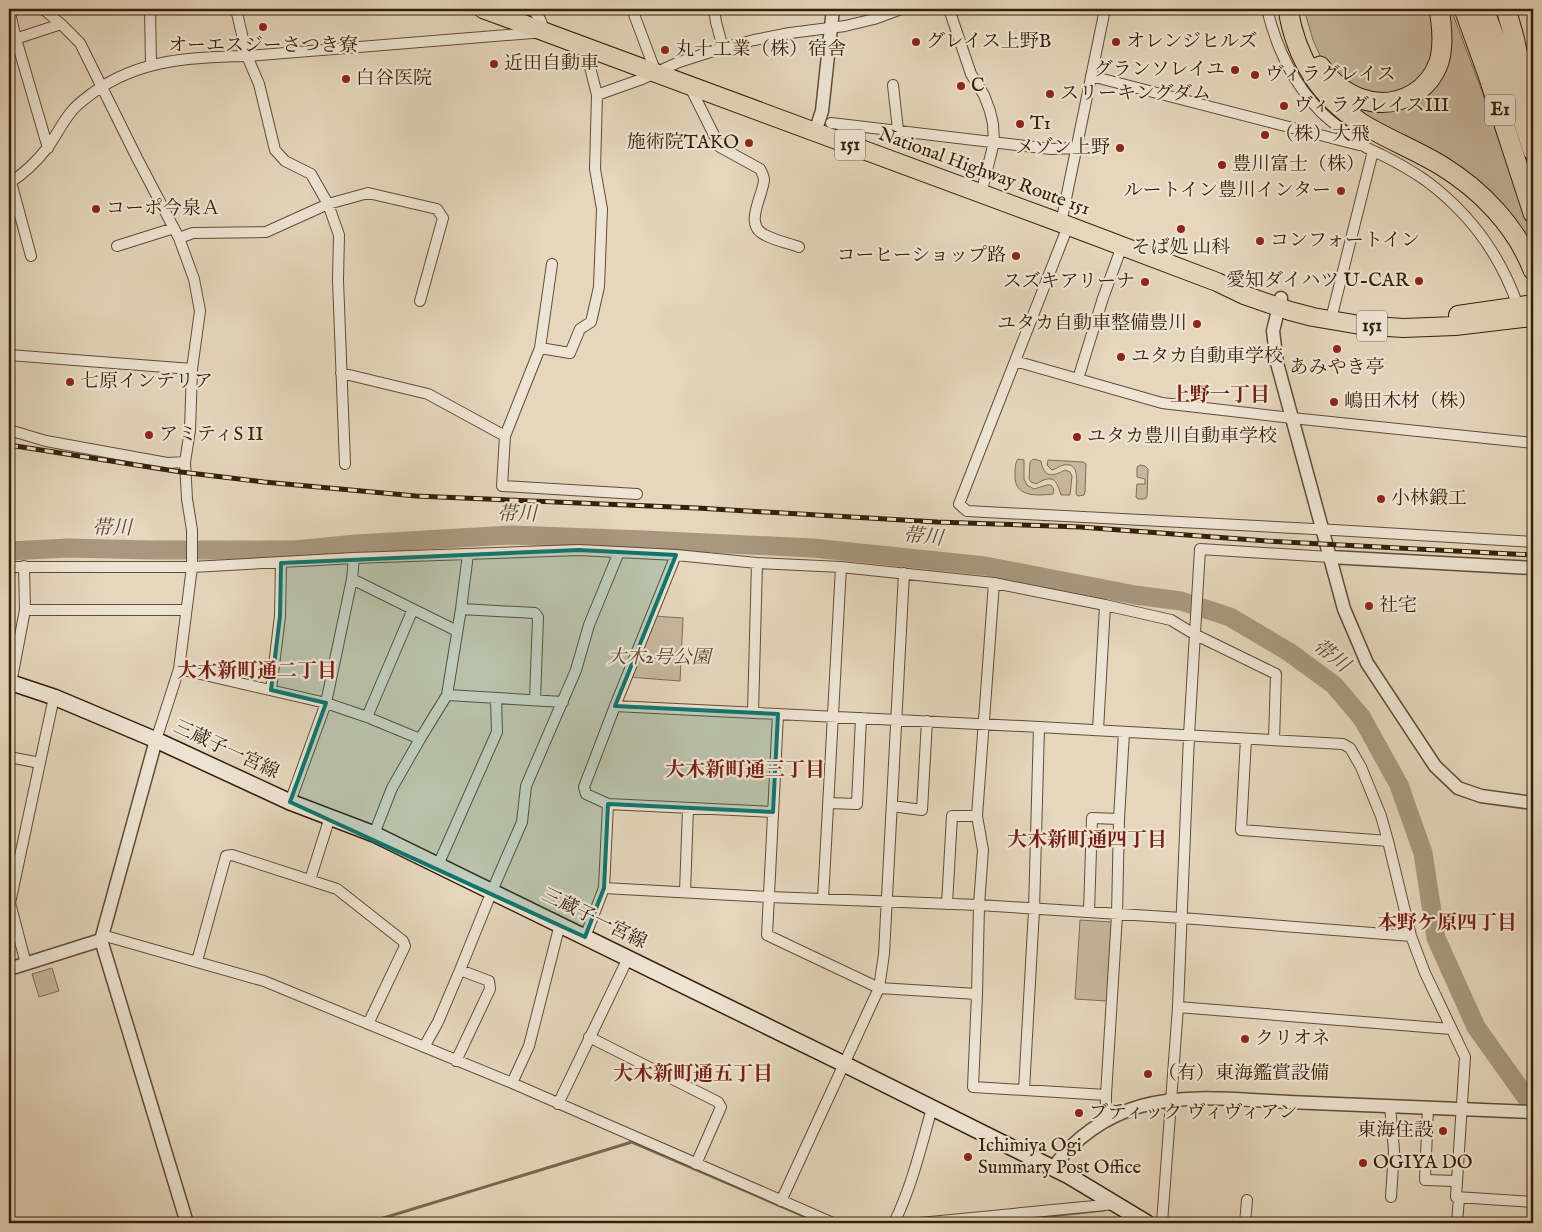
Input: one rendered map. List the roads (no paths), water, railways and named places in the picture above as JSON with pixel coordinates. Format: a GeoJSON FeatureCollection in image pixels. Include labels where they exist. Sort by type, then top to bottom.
{"type":"FeatureCollection","features":[{"type":"Feature","properties":{"kind":"highway","name":"National Highway Route 151"},"geometry":{"type":"LineString","coordinates":[[483,9],[1216,282],[1247,287],[1313,317],[1360,325],[1403,328],[1455,326],[1533,316]]}},
{"type":"Feature","properties":{"kind":"highway"},"geometry":{"type":"LineString","coordinates":[[1288,9],[1292,30],[1303,60],[1314,78],[1331,98],[1343,110],[1360,122],[1441,166],[1472,188],[1500,215],[1528,257],[1533,270]]}},
{"type":"Feature","properties":{"kind":"highway"},"geometry":{"type":"LineString","coordinates":[[1299,9],[1304,32],[1309,44],[1320,66],[1332,81],[1355,97],[1383,103],[1400,100],[1415,92],[1434,73],[1442,45],[1440,9]]}},
{"type":"Feature","properties":{"kind":"highway","name":"E1"},"geometry":{"type":"LineString","coordinates":[[1464,9],[1488,75],[1533,213]]}},
{"type":"Feature","properties":{"kind":"highway","name":"E1"},"geometry":{"type":"LineString","coordinates":[[1484,9],[1533,151]]}},
{"type":"Feature","properties":{"kind":"highway"},"geometry":{"type":"LineString","coordinates":[[1506,9],[1514,38],[1533,131]]}},
{"type":"Feature","properties":{"kind":"highway","name":"National Highway Route 151"},"geometry":{"type":"LineString","coordinates":[[1280,303],[1364,316],[1420,317],[1452,315],[1525,305]]}},
{"type":"Feature","properties":{"kind":"main road","name":"三蔵子一宮線"},"geometry":{"type":"LineString","coordinates":[[10,682],[54,697],[156,740],[290,802],[374,834],[1069,1176],[1147,1223]]}},
{"type":"Feature","properties":{"kind":"street"},"geometry":{"type":"LineString","coordinates":[[9,9],[12,40],[48,148]]}},
{"type":"Feature","properties":{"kind":"street"},"geometry":{"type":"LineString","coordinates":[[43,9],[80,43],[176,233],[194,279],[200,310],[192,369],[190,430],[185,462],[192,530],[192,564],[179,668],[156,740],[102,938],[187,1223]]}},
{"type":"Feature","properties":{"kind":"street"},"geometry":{"type":"LineString","coordinates":[[150,9],[151,64]]}},
{"type":"Feature","properties":{"kind":"street"},"geometry":{"type":"LineString","coordinates":[[236,9],[247,56],[260,84],[276,150],[285,161],[311,174],[328,204],[339,235],[338,280],[345,464]]}},
{"type":"Feature","properties":{"kind":"street"},"geometry":{"type":"LineString","coordinates":[[31,256],[10,182],[28,169],[48,148],[71,111],[82,101],[101,87],[134,70],[168,61],[221,56],[247,56],[545,32],[540,19],[532,9]]}},
{"type":"Feature","properties":{"kind":"street"},"geometry":{"type":"LineString","coordinates":[[632,9],[656,73]]}},
{"type":"Feature","properties":{"kind":"street"},"geometry":{"type":"LineString","coordinates":[[714,9],[723,48]]}},
{"type":"Feature","properties":{"kind":"street"},"geometry":{"type":"LineString","coordinates":[[815,132],[822,107],[833,9]]}},
{"type":"Feature","properties":{"kind":"street"},"geometry":{"type":"LineString","coordinates":[[598,95],[656,73],[679,62],[723,48],[781,35],[846,26],[874,19],[901,9]]}},
{"type":"Feature","properties":{"kind":"street"},"geometry":{"type":"LineString","coordinates":[[948,9],[971,74],[984,95],[993,124],[994,142],[981,194]]}},
{"type":"Feature","properties":{"kind":"street"},"geometry":{"type":"LineString","coordinates":[[1105,9],[1076,148],[1064,225],[1015,362],[959,504],[966,511],[1533,542]]}},
{"type":"Feature","properties":{"kind":"street"},"geometry":{"type":"LineString","coordinates":[[1267,9],[1278,47],[1296,80],[1321,112],[1362,146]]}},
{"type":"Feature","properties":{"kind":"street"},"geometry":{"type":"LineString","coordinates":[[12,40],[61,24]]}},
{"type":"Feature","properties":{"kind":"street"},"geometry":{"type":"LineString","coordinates":[[540,348],[570,353],[580,329],[591,322],[598,287],[602,209],[595,170],[598,95],[590,67],[593,50]]}},
{"type":"Feature","properties":{"kind":"street"},"geometry":{"type":"LineString","coordinates":[[1092,76],[1362,146],[1373,151],[1423,179],[1461,210],[1480,232],[1494,253],[1508,282],[1525,305]]}},
{"type":"Feature","properties":{"kind":"street"},"geometry":{"type":"LineString","coordinates":[[893,85],[898,130]]}},
{"type":"Feature","properties":{"kind":"street"},"geometry":{"type":"LineString","coordinates":[[690,86],[720,147],[760,169],[763,175],[764,182],[756,211],[758,230],[764,235],[799,247]]}},
{"type":"Feature","properties":{"kind":"street"},"geometry":{"type":"LineString","coordinates":[[831,123],[1051,149],[1076,148]]}},
{"type":"Feature","properties":{"kind":"street"},"geometry":{"type":"LineString","coordinates":[[1334,311],[1373,151]]}},
{"type":"Feature","properties":{"kind":"street"},"geometry":{"type":"LineString","coordinates":[[117,246],[176,233],[266,232],[328,204],[368,193],[437,209],[443,218],[420,302]]}},
{"type":"Feature","properties":{"kind":"street"},"geometry":{"type":"LineString","coordinates":[[1078,379],[1103,298],[1122,246]]}},
{"type":"Feature","properties":{"kind":"street"},"geometry":{"type":"LineString","coordinates":[[552,264],[540,348],[505,436],[502,486],[637,494]]}},
{"type":"Feature","properties":{"kind":"street"},"geometry":{"type":"LineString","coordinates":[[1280,303],[1273,331],[1277,363],[1344,609],[1367,664],[1434,766],[1458,788],[1481,796],[1533,803]]}},
{"type":"Feature","properties":{"kind":"street"},"geometry":{"type":"LineString","coordinates":[[9,354],[192,369]]}},
{"type":"Feature","properties":{"kind":"street"},"geometry":{"type":"LineString","coordinates":[[1015,362],[1162,403],[1533,443]]}},
{"type":"Feature","properties":{"kind":"street"},"geometry":{"type":"LineString","coordinates":[[341,373],[428,394],[505,436]]}},
{"type":"Feature","properties":{"kind":"street"},"geometry":{"type":"LineString","coordinates":[[9,430],[46,442],[158,462],[185,462]]}},
{"type":"Feature","properties":{"kind":"street"},"geometry":{"type":"LineString","coordinates":[[1162,1223],[1178,1007],[1189,735],[1200,549],[1533,568]]}},
{"type":"Feature","properties":{"kind":"street"},"geometry":{"type":"LineString","coordinates":[[9,567],[281,563],[354,558],[579,550],[676,555],[757,563],[904,572],[994,583],[1170,620],[1194,634],[1276,674],[1274,740]]}},
{"type":"Feature","properties":{"kind":"street"},"geometry":{"type":"LineString","coordinates":[[424,1047],[438,1022],[522,822],[526,786],[576,670],[589,625],[619,552]]}},
{"type":"Feature","properties":{"kind":"street"},"geometry":{"type":"LineString","coordinates":[[374,834],[392,788],[447,695],[468,554]]}},
{"type":"Feature","properties":{"kind":"street"},"geometry":{"type":"LineString","coordinates":[[676,555],[584,787],[586,794],[608,804],[773,812]]}},
{"type":"Feature","properties":{"kind":"street"},"geometry":{"type":"LineString","coordinates":[[290,802],[326,703],[352,579],[354,558]]}},
{"type":"Feature","properties":{"kind":"street"},"geometry":{"type":"LineString","coordinates":[[271,690],[280,616],[281,563]]}},
{"type":"Feature","properties":{"kind":"street"},"geometry":{"type":"LineString","coordinates":[[752,712],[757,563]]}},
{"type":"Feature","properties":{"kind":"street"},"geometry":{"type":"LineString","coordinates":[[10,682],[25,610],[24,566]]}},
{"type":"Feature","properties":{"kind":"street"},"geometry":{"type":"LineString","coordinates":[[823,899],[841,567]]}},
{"type":"Feature","properties":{"kind":"street"},"geometry":{"type":"LineString","coordinates":[[781,1201],[879,988],[884,954],[904,572]]}},
{"type":"Feature","properties":{"kind":"street"},"geometry":{"type":"LineString","coordinates":[[352,579],[457,631]]}},
{"type":"Feature","properties":{"kind":"street"},"geometry":{"type":"LineString","coordinates":[[994,583],[977,816],[982,850],[973,1087],[1106,1095]]}},
{"type":"Feature","properties":{"kind":"street"},"geometry":{"type":"LineString","coordinates":[[1098,730],[1105,605]]}},
{"type":"Feature","properties":{"kind":"street"},"geometry":{"type":"LineString","coordinates":[[367,717],[413,609]]}},
{"type":"Feature","properties":{"kind":"street"},"geometry":{"type":"LineString","coordinates":[[461,609],[534,613],[538,617],[535,700]]}},
{"type":"Feature","properties":{"kind":"street"},"geometry":{"type":"LineString","coordinates":[[25,610],[186,610]]}},
{"type":"Feature","properties":{"kind":"street"},"geometry":{"type":"LineString","coordinates":[[179,668],[326,703],[367,717],[420,739]]}},
{"type":"Feature","properties":{"kind":"street"},"geometry":{"type":"LineString","coordinates":[[447,695],[563,702]]}},
{"type":"Feature","properties":{"kind":"street"},"geometry":{"type":"LineString","coordinates":[[26,964],[9,902],[54,697]]}},
{"type":"Feature","properties":{"kind":"street"},"geometry":{"type":"LineString","coordinates":[[438,865],[497,732],[496,699]]}},
{"type":"Feature","properties":{"kind":"street"},"geometry":{"type":"LineString","coordinates":[[615,706],[1189,735],[1343,744],[1350,748],[1361,767],[1378,808],[1411,936],[1425,973],[1465,1057],[1456,1197],[1459,1198],[1457,1223]]}},
{"type":"Feature","properties":{"kind":"street"},"geometry":{"type":"LineString","coordinates":[[778,714],[767,935],[879,988],[977,994]]}},
{"type":"Feature","properties":{"kind":"street"},"geometry":{"type":"LineString","coordinates":[[828,803],[857,804],[862,718]]}},
{"type":"Feature","properties":{"kind":"street"},"geometry":{"type":"LineString","coordinates":[[892,806],[922,810],[927,721]]}},
{"type":"Feature","properties":{"kind":"street"},"geometry":{"type":"LineString","coordinates":[[1024,1090],[1034,910],[1039,727]]}},
{"type":"Feature","properties":{"kind":"street"},"geometry":{"type":"LineString","coordinates":[[1106,1120],[1124,732]]}},
{"type":"Feature","properties":{"kind":"street"},"geometry":{"type":"LineString","coordinates":[[1246,739],[1241,830],[1388,841]]}},
{"type":"Feature","properties":{"kind":"street"},"geometry":{"type":"LineString","coordinates":[[9,757],[40,763]]}},
{"type":"Feature","properties":{"kind":"street"},"geometry":{"type":"LineString","coordinates":[[586,937],[604,888],[608,804]]}},
{"type":"Feature","properties":{"kind":"street"},"geometry":{"type":"LineString","coordinates":[[685,892],[688,808]]}},
{"type":"Feature","properties":{"kind":"street"},"geometry":{"type":"LineString","coordinates":[[946,904],[952,816],[977,816]]}},
{"type":"Feature","properties":{"kind":"street"},"geometry":{"type":"LineString","coordinates":[[310,880],[330,817]]}},
{"type":"Feature","properties":{"kind":"street"},"geometry":{"type":"LineString","coordinates":[[1089,912],[1092,818],[1119,819]]}},
{"type":"Feature","properties":{"kind":"street"},"geometry":{"type":"LineString","coordinates":[[197,961],[226,856],[232,855],[337,889],[403,941],[405,946],[368,1024]]}},
{"type":"Feature","properties":{"kind":"street"},"geometry":{"type":"LineString","coordinates":[[604,888],[769,897],[979,905],[1182,918],[1411,936]]}},
{"type":"Feature","properties":{"kind":"street"},"geometry":{"type":"LineString","coordinates":[[512,1083],[529,1046],[560,924]]}},
{"type":"Feature","properties":{"kind":"street"},"geometry":{"type":"LineString","coordinates":[[9,969],[102,938],[197,961],[264,981],[512,1083],[833,1223]]}},
{"type":"Feature","properties":{"kind":"street"},"geometry":{"type":"LineString","coordinates":[[558,1104],[628,958]]}},
{"type":"Feature","properties":{"kind":"street"},"geometry":{"type":"LineString","coordinates":[[456,1061],[490,989],[489,981],[460,970]]}},
{"type":"Feature","properties":{"kind":"street"},"geometry":{"type":"LineString","coordinates":[[1178,1007],[1451,1029]]}},
{"type":"Feature","properties":{"kind":"street"},"geometry":{"type":"LineString","coordinates":[[589,1037],[718,1102],[721,1107],[696,1164]]}},
{"type":"Feature","properties":{"kind":"street"},"geometry":{"type":"LineString","coordinates":[[1053,1168],[1063,1154],[1106,1120],[1140,1106],[1172,1100],[1428,1107],[1528,1112]]}},
{"type":"Feature","properties":{"kind":"street"},"geometry":{"type":"LineString","coordinates":[[1390,1106],[1394,1150],[1392,1197]]}},
{"type":"Feature","properties":{"kind":"street"},"geometry":{"type":"LineString","coordinates":[[1428,1107],[1425,1180],[1457,1181]]}},
{"type":"Feature","properties":{"kind":"street"},"geometry":{"type":"LineString","coordinates":[[894,1223],[905,1201],[917,1167],[932,1108]]}},
{"type":"Feature","properties":{"kind":"street"},"geometry":{"type":"LineString","coordinates":[[1459,1198],[1533,1202]]}},
{"type":"Feature","properties":{"kind":"street"},"geometry":{"type":"LineString","coordinates":[[1245,1223],[1247,1200]]}},
{"type":"Feature","properties":{"kind":"street"},"geometry":{"type":"LineString","coordinates":[[920,1223],[1115,1204]]}},
{"type":"Feature","properties":{"kind":"waterway","name":"帯川"},"geometry":{"type":"LineString","coordinates":[[9,551],[68,548],[295,550],[356,544],[511,535],[813,548],[985,566],[1135,595],[1181,601],[1230,617],[1289,652],[1334,685],[1362,718],[1399,785],[1423,853],[1436,938],[1476,1027],[1533,1107]]}},
{"type":"Feature","properties":{"kind":"waterway"},"geometry":{"type":"LineString","coordinates":[[367,1223],[632,1142],[820,1223]]}},
{"type":"Feature","properties":{"kind":"waterway"},"geometry":{"type":"LineString","coordinates":[[986,1223],[1104,1210]]}},
{"type":"Feature","properties":{"kind":"railway"},"geometry":{"type":"LineString","coordinates":[[9,445],[181,472],[264,482],[416,496],[697,508],[937,522],[1080,527],[1267,541],[1533,555]]}},
{"type":"Feature","properties":{"kind":"place","name":"オーエスジーさつき寮"},"geometry":{"type":"Point","coordinates":[263,27]}},
{"type":"Feature","properties":{"kind":"place","name":"グレイス上野B"},"geometry":{"type":"Point","coordinates":[916,42]}},
{"type":"Feature","properties":{"kind":"place","name":"オレンジヒルズ"},"geometry":{"type":"Point","coordinates":[1116,42]}},
{"type":"Feature","properties":{"kind":"place","name":"丸十工業（株）宿舎"},"geometry":{"type":"Point","coordinates":[665,50]}},
{"type":"Feature","properties":{"kind":"place","name":"近田自動車"},"geometry":{"type":"Point","coordinates":[494,64]}},
{"type":"Feature","properties":{"kind":"place","name":"グランソレイユ"},"geometry":{"type":"Point","coordinates":[1235,70]}},
{"type":"Feature","properties":{"kind":"place","name":"ヴィラグレイス"},"geometry":{"type":"Point","coordinates":[1255,75]}},
{"type":"Feature","properties":{"kind":"place","name":"白谷医院"},"geometry":{"type":"Point","coordinates":[346,79]}},
{"type":"Feature","properties":{"kind":"place","name":"C"},"geometry":{"type":"Point","coordinates":[961,86]}},
{"type":"Feature","properties":{"kind":"place","name":"スリーキングダム"},"geometry":{"type":"Point","coordinates":[1050,94]}},
{"type":"Feature","properties":{"kind":"place","name":"ヴィラグレイスIII"},"geometry":{"type":"Point","coordinates":[1284,106]}},
{"type":"Feature","properties":{"kind":"place","name":"T1"},"geometry":{"type":"Point","coordinates":[1020,124]}},
{"type":"Feature","properties":{"kind":"place","name":"（株）大飛"},"geometry":{"type":"Point","coordinates":[1265,135]}},
{"type":"Feature","properties":{"kind":"place","name":"施術院TAKO"},"geometry":{"type":"Point","coordinates":[749,143]}},
{"type":"Feature","properties":{"kind":"place","name":"メゾン上野"},"geometry":{"type":"Point","coordinates":[1120,148]}},
{"type":"Feature","properties":{"kind":"place","name":"豊川富士（株）"},"geometry":{"type":"Point","coordinates":[1222,165]}},
{"type":"Feature","properties":{"kind":"place","name":"ルートイン豊川インター"},"geometry":{"type":"Point","coordinates":[1341,191]}},
{"type":"Feature","properties":{"kind":"place","name":"コーポ今泉Ａ"},"geometry":{"type":"Point","coordinates":[96,209]}},
{"type":"Feature","properties":{"kind":"place","name":"そば処 山科"},"geometry":{"type":"Point","coordinates":[1181,229]}},
{"type":"Feature","properties":{"kind":"place","name":"コンフォートイン"},"geometry":{"type":"Point","coordinates":[1260,241]}},
{"type":"Feature","properties":{"kind":"place","name":"コーヒーショップ路"},"geometry":{"type":"Point","coordinates":[1016,256]}},
{"type":"Feature","properties":{"kind":"place","name":"愛知ダイハツ U-CAR"},"geometry":{"type":"Point","coordinates":[1419,281]}},
{"type":"Feature","properties":{"kind":"place","name":"スズキアリーナ"},"geometry":{"type":"Point","coordinates":[1145,282]}},
{"type":"Feature","properties":{"kind":"place","name":"ユタカ自動車整備豊川"},"geometry":{"type":"Point","coordinates":[1197,324]}},
{"type":"Feature","properties":{"kind":"place","name":"あみやき亭"},"geometry":{"type":"Point","coordinates":[1337,349]}},
{"type":"Feature","properties":{"kind":"place","name":"ユタカ自動車学校"},"geometry":{"type":"Point","coordinates":[1121,357]}},
{"type":"Feature","properties":{"kind":"place","name":"七原インテリア"},"geometry":{"type":"Point","coordinates":[70,382]}},
{"type":"Feature","properties":{"kind":"place","name":"嶋田木材（株）"},"geometry":{"type":"Point","coordinates":[1334,402]}},
{"type":"Feature","properties":{"kind":"place","name":"アミティS II"},"geometry":{"type":"Point","coordinates":[149,435]}},
{"type":"Feature","properties":{"kind":"place","name":"ユタカ豊川自動車学校"},"geometry":{"type":"Point","coordinates":[1077,437]}},
{"type":"Feature","properties":{"kind":"place","name":"小林鍛工"},"geometry":{"type":"Point","coordinates":[1381,499]}},
{"type":"Feature","properties":{"kind":"place","name":"社宅"},"geometry":{"type":"Point","coordinates":[1369,606]}},
{"type":"Feature","properties":{"kind":"place","name":"クリオネ"},"geometry":{"type":"Point","coordinates":[1245,1039]}},
{"type":"Feature","properties":{"kind":"place","name":"（有）東海鑑賞設備"},"geometry":{"type":"Point","coordinates":[1148,1074]}},
{"type":"Feature","properties":{"kind":"place","name":"ブティック ヴィヴィアン"},"geometry":{"type":"Point","coordinates":[1079,1113]}},
{"type":"Feature","properties":{"kind":"place","name":"東海住設"},"geometry":{"type":"Point","coordinates":[1443,1131]}},
{"type":"Feature","properties":{"kind":"place","name":"Ichimiya Ogi Summary Post Office"},"geometry":{"type":"Point","coordinates":[968,1157]}},
{"type":"Feature","properties":{"kind":"place","name":"OGIYA DO"},"geometry":{"type":"Point","coordinates":[1363,1163]}},
{"type":"Feature","properties":{"kind":"district","name":"上野一丁目"},"geometry":{"type":"Point","coordinates":[1220,395]}},
{"type":"Feature","properties":{"kind":"district","name":"大木新町通二丁目"},"geometry":{"type":"Point","coordinates":[257,671]}},
{"type":"Feature","properties":{"kind":"district","name":"大木新町通三丁目"},"geometry":{"type":"Point","coordinates":[745,770]}},
{"type":"Feature","properties":{"kind":"district","name":"大木新町通四丁目"},"geometry":{"type":"Point","coordinates":[1087,840]}},
{"type":"Feature","properties":{"kind":"district","name":"本野ケ原四丁目"},"geometry":{"type":"Point","coordinates":[1447,923]}},
{"type":"Feature","properties":{"kind":"district","name":"大木新町通五丁目"},"geometry":{"type":"Point","coordinates":[693,1074]}},
{"type":"Feature","properties":{"kind":"park label","name":"大木2号公園"},"geometry":{"type":"Point","coordinates":[659,658]}}]}
